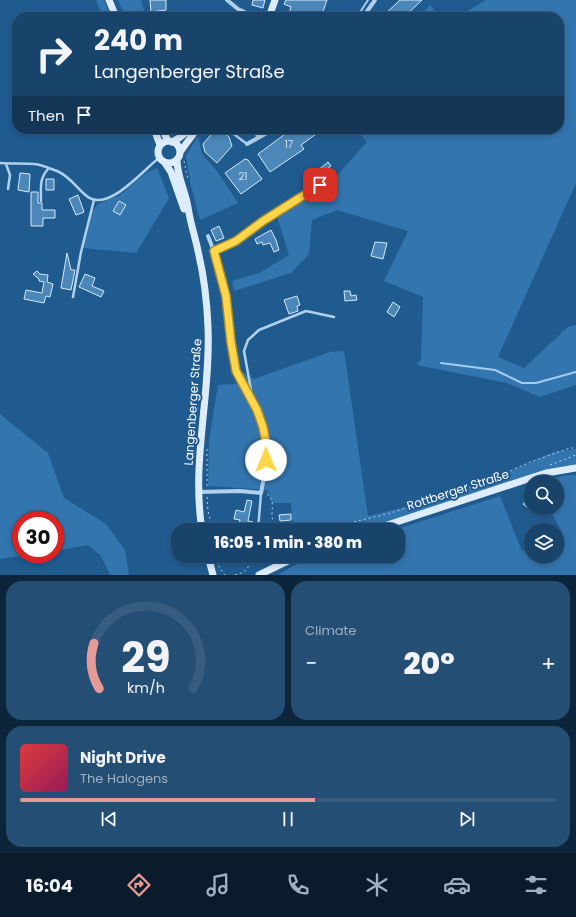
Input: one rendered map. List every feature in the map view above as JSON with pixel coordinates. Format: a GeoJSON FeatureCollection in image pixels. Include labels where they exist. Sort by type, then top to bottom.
{"type":"FeatureCollection","features":[{"type":"Feature","properties":{"kind":"main road"},"geometry":{"type":"LineString","coordinates":[[109,0],[114,12]]}},
{"type":"Feature","properties":{"kind":"main road"},"geometry":{"type":"LineString","coordinates":[[271,12],[275,0]]}},
{"type":"Feature","properties":{"kind":"main road"},"geometry":{"type":"LineString","coordinates":[[156,134],[160,145],[158,148],[162,160],[173,162],[177,160],[180,152],[193,134]]}},
{"type":"Feature","properties":{"kind":"main road"},"geometry":{"type":"LineString","coordinates":[[165,134],[170,141],[176,144],[180,152]]}},
{"type":"Feature","properties":{"kind":"main road"},"geometry":{"type":"LineString","coordinates":[[160,145],[164,142],[179,138],[184,134]]}},
{"type":"Feature","properties":{"kind":"main road","name":"Langenberger Straße"},"geometry":{"type":"LineString","coordinates":[[162,160],[171,172],[183,207],[189,218]]}},
{"type":"Feature","properties":{"kind":"main road","name":"Langenberger Straße"},"geometry":{"type":"LineString","coordinates":[[177,160],[177,170],[202,272],[208,327],[207,377],[201,435],[198,492],[201,523]]}},
{"type":"Feature","properties":{"kind":"main road","name":"Rottberger Straße"},"geometry":{"type":"LineString","coordinates":[[393,523],[546,473],[576,468]]}},
{"type":"Feature","properties":{"kind":"main road"},"geometry":{"type":"LineString","coordinates":[[210,563],[213,574]]}},
{"type":"Feature","properties":{"kind":"main road"},"geometry":{"type":"LineString","coordinates":[[259,575],[284,563]]}},
{"type":"Feature","properties":{"kind":"street"},"geometry":{"type":"LineString","coordinates":[[227,0],[244,12]]}},
{"type":"Feature","properties":{"kind":"street"},"geometry":{"type":"LineString","coordinates":[[367,12],[375,0]]}},
{"type":"Feature","properties":{"kind":"street"},"geometry":{"type":"LineString","coordinates":[[246,144],[266,134]]}},
{"type":"Feature","properties":{"kind":"street"},"geometry":{"type":"LineString","coordinates":[[198,492],[240,491],[261,493],[267,448],[257,410],[236,371],[226,296],[214,251],[208,236]]}},
{"type":"Feature","properties":{"kind":"lane"},"geometry":{"type":"LineString","coordinates":[[233,134],[246,144]]}},
{"type":"Feature","properties":{"kind":"lane"},"geometry":{"type":"LineString","coordinates":[[256,134],[259,138]]}},
{"type":"Feature","properties":{"kind":"lane"},"geometry":{"type":"LineString","coordinates":[[0,163],[35,164],[48,168],[63,174],[85,195],[94,200],[107,198],[116,194],[162,160]]}},
{"type":"Feature","properties":{"kind":"lane"},"geometry":{"type":"LineString","coordinates":[[6,164],[10,175],[8,189]]}},
{"type":"Feature","properties":{"kind":"lane"},"geometry":{"type":"LineString","coordinates":[[41,201],[42,175],[48,168]]}},
{"type":"Feature","properties":{"kind":"lane"},"geometry":{"type":"LineString","coordinates":[[214,251],[236,241],[263,221],[332,178]]}},
{"type":"Feature","properties":{"kind":"lane"},"geometry":{"type":"LineString","coordinates":[[73,297],[82,246],[94,200]]}},
{"type":"Feature","properties":{"kind":"lane"},"geometry":{"type":"LineString","coordinates":[[248,395],[251,390],[244,351],[248,340],[259,330],[306,311],[334,317]]}},
{"type":"Feature","properties":{"kind":"lane"},"geometry":{"type":"LineString","coordinates":[[259,523],[261,493]]}},
{"type":"Feature","properties":{"kind":"path"},"geometry":{"type":"LineString","coordinates":[[349,523],[391,513],[448,496],[490,480],[530,462],[570,448],[576,448]]}},
{"type":"Feature","properties":{"kind":"path"},"geometry":{"type":"LineString","coordinates":[[546,473],[544,469],[564,458],[576,455]]}},
{"type":"Feature","properties":{"kind":"path"},"geometry":{"type":"LineString","coordinates":[[207,492],[208,511],[211,523]]}},
{"type":"Feature","properties":{"kind":"path"},"geometry":{"type":"LineString","coordinates":[[261,493],[267,494],[272,501],[271,517],[275,523]]}},
{"type":"Feature","properties":{"kind":"path"},"geometry":{"type":"LineString","coordinates":[[217,563],[218,567],[225,575]]}},
{"type":"Feature","properties":{"kind":"path"},"geometry":{"type":"LineString","coordinates":[[235,575],[247,570],[249,563]]}},
{"type":"Feature","properties":{"kind":"shaded area"},"geometry":{"type":"Polygon","coordinates":[[[96,0],[104,0],[109,12],[101,12],[96,0]]]}},
{"type":"Feature","properties":{"kind":"shaded area"},"geometry":{"type":"Polygon","coordinates":[[[118,0],[141,0],[145,12],[124,12],[118,0]]]}},
{"type":"Feature","properties":{"kind":"shaded area"},"geometry":{"type":"Polygon","coordinates":[[[486,0],[576,0],[576,183],[498,357],[524,368],[568,327],[576,325],[576,385],[540,397],[507,383],[417,365],[421,359],[423,297],[384,281],[408,231],[337,210],[312,220],[309,254],[291,273],[234,291],[232,281],[259,273],[289,255],[277,216],[332,181],[367,142],[360,134],[564,134],[564,12],[466,12],[486,0]]]}},
{"type":"Feature","properties":{"kind":"shaded area"},"geometry":{"type":"Polygon","coordinates":[[[430,5],[436,12],[423,12],[430,5]]]}},
{"type":"Feature","properties":{"kind":"shaded area"},"geometry":{"type":"Polygon","coordinates":[[[198,136],[202,154],[217,171],[238,203],[200,220],[191,186],[186,156],[198,136]]]}},
{"type":"Feature","properties":{"kind":"shaded area"},"geometry":{"type":"Polygon","coordinates":[[[157,168],[169,198],[136,253],[83,248],[92,211],[98,204],[120,195],[146,173],[157,168]]]}},
{"type":"Feature","properties":{"kind":"shaded area"},"geometry":{"type":"Polygon","coordinates":[[[344,351],[368,516],[455,495],[554,452],[576,449],[576,465],[541,475],[524,475],[524,480],[382,523],[292,523],[291,503],[272,503],[267,490],[208,486],[209,440],[218,385],[245,383],[239,370],[254,379],[330,352],[344,351]]]}},
{"type":"Feature","properties":{"kind":"shaded area"},"geometry":{"type":"Polygon","coordinates":[[[0,414],[48,453],[64,498],[106,524],[125,550],[129,575],[110,575],[101,556],[88,545],[64,549],[64,511],[12,511],[12,557],[0,559],[0,414]]]}},
{"type":"Feature","properties":{"kind":"shaded area"},"geometry":{"type":"Polygon","coordinates":[[[576,475],[576,575],[278,575],[300,563],[405,563],[405,526],[500,496],[522,551],[524,550],[524,563],[564,563],[564,523],[557,523],[553,515],[564,515],[564,476],[576,475]]]}},
{"type":"Feature","properties":{"kind":"building"},"geometry":{"type":"Polygon","coordinates":[[[150,0],[166,0],[166,10],[151,12],[150,0]]]}},
{"type":"Feature","properties":{"kind":"building"},"geometry":{"type":"Polygon","coordinates":[[[253,0],[265,0],[263,8],[252,5],[253,0]]]}},
{"type":"Feature","properties":{"kind":"building"},"geometry":{"type":"Polygon","coordinates":[[[286,0],[327,0],[323,12],[290,12],[291,7],[284,4],[286,0]]]}},
{"type":"Feature","properties":{"kind":"building"},"geometry":{"type":"Polygon","coordinates":[[[400,0],[422,0],[409,12],[387,12],[400,0]]]}},
{"type":"Feature","properties":{"kind":"building"},"geometry":{"type":"Polygon","coordinates":[[[212,134],[226,134],[229,137],[232,146],[217,163],[205,152],[203,144],[212,134]]]}},
{"type":"Feature","properties":{"kind":"building"},"geometry":{"type":"Polygon","coordinates":[[[285,134],[316,134],[301,145],[304,149],[270,172],[258,154],[285,134]]]}},
{"type":"Feature","properties":{"kind":"building"},"geometry":{"type":"Polygon","coordinates":[[[245,159],[248,160],[262,179],[241,194],[225,173],[245,159]]]}},
{"type":"Feature","properties":{"kind":"building"},"geometry":{"type":"Polygon","coordinates":[[[328,162],[331,166],[321,174],[324,178],[318,182],[312,175],[328,162]]]}},
{"type":"Feature","properties":{"kind":"building"},"geometry":{"type":"Polygon","coordinates":[[[20,173],[30,174],[29,192],[18,190],[20,173]]]}},
{"type":"Feature","properties":{"kind":"building"},"geometry":{"type":"Polygon","coordinates":[[[46,179],[54,179],[54,190],[46,190],[46,179]]]}},
{"type":"Feature","properties":{"kind":"building"},"geometry":{"type":"Polygon","coordinates":[[[31,192],[38,192],[38,203],[42,203],[42,210],[55,210],[55,218],[43,218],[43,226],[31,226],[31,192]]]}},
{"type":"Feature","properties":{"kind":"building"},"geometry":{"type":"Polygon","coordinates":[[[78,195],[84,212],[76,215],[69,199],[78,195]]]}},
{"type":"Feature","properties":{"kind":"building"},"geometry":{"type":"Polygon","coordinates":[[[119,201],[126,205],[120,215],[113,211],[119,201]]]}},
{"type":"Feature","properties":{"kind":"building"},"geometry":{"type":"Polygon","coordinates":[[[219,226],[224,238],[216,241],[211,230],[219,226]]]}},
{"type":"Feature","properties":{"kind":"building"},"geometry":{"type":"Polygon","coordinates":[[[271,230],[279,250],[274,252],[270,243],[263,245],[262,242],[257,244],[255,239],[271,230]]]}},
{"type":"Feature","properties":{"kind":"building"},"geometry":{"type":"Polygon","coordinates":[[[375,242],[387,243],[383,259],[371,256],[375,242]]]}},
{"type":"Feature","properties":{"kind":"building"},"geometry":{"type":"Polygon","coordinates":[[[67,253],[71,270],[75,270],[71,290],[61,288],[67,253]]]}},
{"type":"Feature","properties":{"kind":"building"},"geometry":{"type":"Polygon","coordinates":[[[37,271],[40,274],[48,275],[47,282],[53,284],[50,297],[46,296],[44,303],[24,299],[26,290],[42,293],[44,282],[39,281],[39,279],[33,274],[37,271]]]}},
{"type":"Feature","properties":{"kind":"building"},"geometry":{"type":"Polygon","coordinates":[[[85,274],[95,278],[92,286],[104,291],[101,297],[79,287],[85,274]]]}},
{"type":"Feature","properties":{"kind":"building"},"geometry":{"type":"Polygon","coordinates":[[[344,291],[350,291],[351,296],[356,295],[357,300],[345,301],[344,291]]]}},
{"type":"Feature","properties":{"kind":"building"},"geometry":{"type":"Polygon","coordinates":[[[297,296],[300,305],[297,306],[298,311],[289,314],[284,300],[297,296]]]}},
{"type":"Feature","properties":{"kind":"building"},"geometry":{"type":"Polygon","coordinates":[[[393,302],[400,307],[394,317],[387,312],[393,302]]]}},
{"type":"Feature","properties":{"kind":"building"},"geometry":{"type":"Polygon","coordinates":[[[247,500],[252,501],[248,521],[253,523],[239,523],[240,520],[234,519],[236,510],[244,512],[247,500]]]}},
{"type":"Feature","properties":{"kind":"building"},"geometry":{"type":"Polygon","coordinates":[[[291,514],[291,520],[280,521],[279,515],[291,514]]]}},
{"type":"Feature","properties":{"kind":"waterway"},"geometry":{"type":"LineString","coordinates":[[360,12],[368,0]]}},
{"type":"Feature","properties":{"kind":"waterway"},"geometry":{"type":"LineString","coordinates":[[441,363],[495,370],[522,383],[536,383],[576,372]]}},
{"type":"Feature","properties":{"kind":"route"},"geometry":{"type":"LineString","coordinates":[[266,460],[267,448],[263,427],[257,410],[242,385],[236,371],[226,296],[214,251],[236,241],[263,221],[320,185]]}}]}
